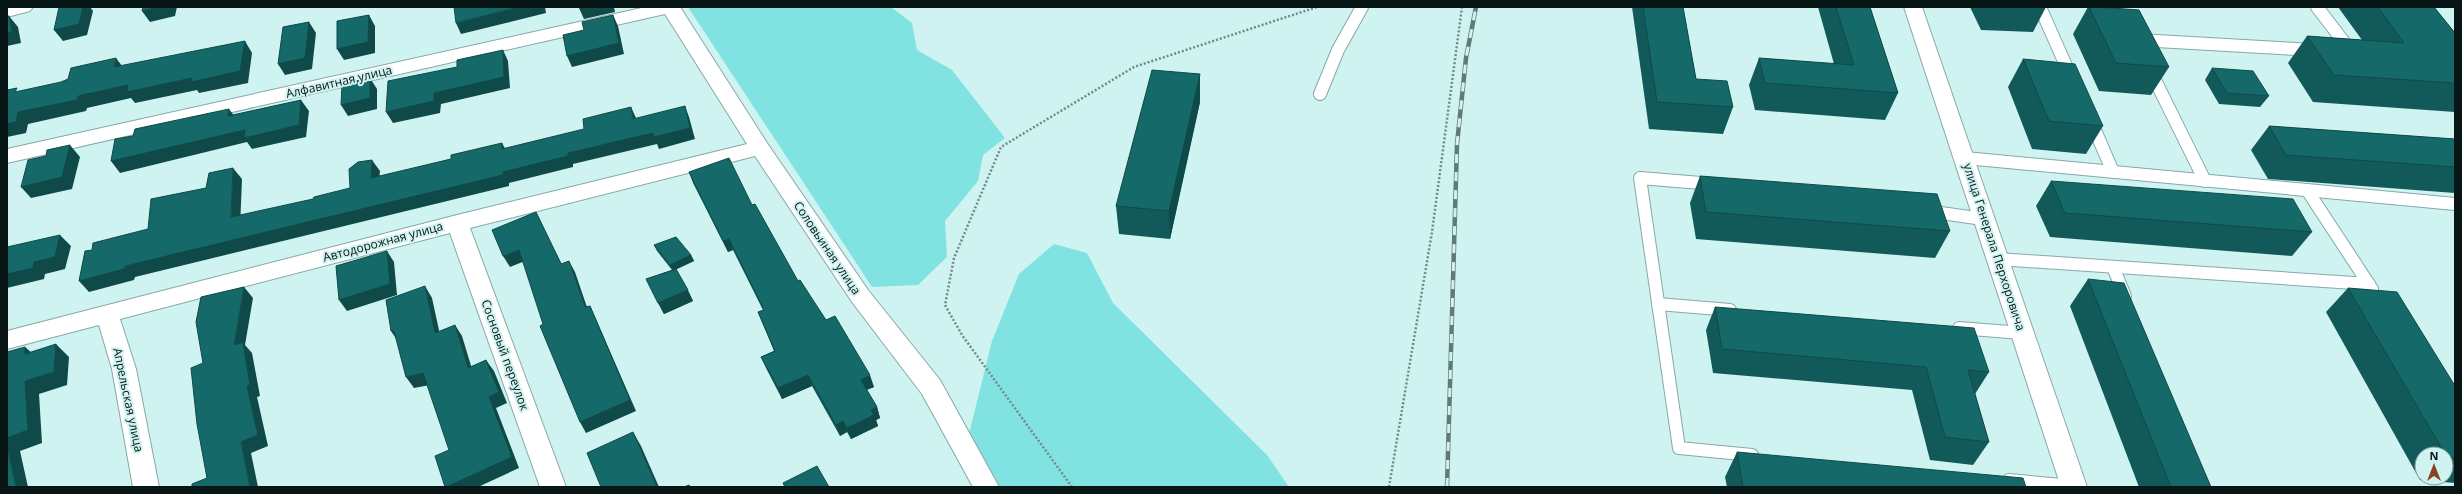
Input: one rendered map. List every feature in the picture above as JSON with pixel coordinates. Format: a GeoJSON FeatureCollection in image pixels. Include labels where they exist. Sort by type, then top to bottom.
{"type":"FeatureCollection","features":[{"type":"Feature","properties":{"kind":"street"},"geometry":{"type":"LineString","coordinates":[[7,10],[24,7]]}},
{"type":"Feature","properties":{"kind":"street","name":"Соловьиная улица"},"geometry":{"type":"LineString","coordinates":[[670,7],[760,148],[860,296],[930,388],[986,487]]}},
{"type":"Feature","properties":{"kind":"street","name":"Алфавитная улица"},"geometry":{"type":"LineString","coordinates":[[7,156],[670,7]]}},
{"type":"Feature","properties":{"kind":"street","name":"улица Генерала Перхоровича"},"geometry":{"type":"LineString","coordinates":[[1913,7],[1965,158],[1983,218],[2073,487]]}},
{"type":"Feature","properties":{"kind":"street","name":"Автодорожная улица"},"geometry":{"type":"LineString","coordinates":[[7,340],[457,223],[760,148]]}},
{"type":"Feature","properties":{"kind":"street","name":"Сосновый переулок"},"geometry":{"type":"LineString","coordinates":[[457,223],[553,487]]}},
{"type":"Feature","properties":{"kind":"street","name":"Апрельская улица"},"geometry":{"type":"LineString","coordinates":[[107,314],[124,369],[146,487]]}},
{"type":"Feature","properties":{"kind":"lane"},"geometry":{"type":"LineString","coordinates":[[1320,94],[1338,50],[1362,7]]}},
{"type":"Feature","properties":{"kind":"lane"},"geometry":{"type":"LineString","coordinates":[[2040,7],[2075,86]]}},
{"type":"Feature","properties":{"kind":"lane"},"geometry":{"type":"LineString","coordinates":[[2205,180],[2136,40],[2352,52],[2317,7]]}},
{"type":"Feature","properties":{"kind":"lane"},"geometry":{"type":"LineString","coordinates":[[2084,107],[2113,172]]}},
{"type":"Feature","properties":{"kind":"lane"},"geometry":{"type":"LineString","coordinates":[[1965,158],[2455,204]]}},
{"type":"Feature","properties":{"kind":"lane"},"geometry":{"type":"LineString","coordinates":[[1724,185],[1640,178],[1679,448],[1766,456]]}},
{"type":"Feature","properties":{"kind":"lane"},"geometry":{"type":"LineString","coordinates":[[2306,190],[2378,297]]}},
{"type":"Feature","properties":{"kind":"lane"},"geometry":{"type":"LineString","coordinates":[[1916,210],[1983,218]]}},
{"type":"Feature","properties":{"kind":"lane"},"geometry":{"type":"LineString","coordinates":[[1997,259],[2370,284]]}},
{"type":"Feature","properties":{"kind":"lane"},"geometry":{"type":"LineString","coordinates":[[2113,267],[2132,311]]}},
{"type":"Feature","properties":{"kind":"lane"},"geometry":{"type":"LineString","coordinates":[[1658,304],[1745,311]]}},
{"type":"Feature","properties":{"kind":"lane"},"geometry":{"type":"LineString","coordinates":[[1943,326],[2022,333]]}},
{"type":"Feature","properties":{"kind":"lane"},"geometry":{"type":"LineString","coordinates":[[1994,479],[2073,487]]}},
{"type":"Feature","properties":{"kind":"path"},"geometry":{"type":"LineString","coordinates":[[1072,487],[962,335],[945,305],[954,258],[1001,147],[1134,67],[1317,7]]}},
{"type":"Feature","properties":{"kind":"path"},"geometry":{"type":"LineString","coordinates":[[1389,487],[1432,232],[1462,7]]}},
{"type":"Feature","properties":{"kind":"shaded area"},"geometry":{"type":"Polygon","coordinates":[[[688,7],[891,7],[912,23],[917,50],[952,70],[1005,138],[983,155],[978,181],[945,221],[947,257],[918,285],[872,287],[688,7]]]}},
{"type":"Feature","properties":{"kind":"shaded area"},"geometry":{"type":"Polygon","coordinates":[[[1054,244],[1087,253],[1113,303],[1267,455],[1289,487],[997,487],[968,438],[992,341],[1019,274],[1054,244]]]}},
{"type":"Feature","properties":{"kind":"building"},"geometry":{"type":"Polygon","coordinates":[[[59,7],[83,7],[79,24],[54,30],[59,7]]]}},
{"type":"Feature","properties":{"kind":"building"},"geometry":{"type":"Polygon","coordinates":[[[143,7],[159,7],[142,11],[143,7]]]}},
{"type":"Feature","properties":{"kind":"building"},"geometry":{"type":"Polygon","coordinates":[[[454,7],[519,7],[456,23],[454,7]]]}},
{"type":"Feature","properties":{"kind":"building"},"geometry":{"type":"Polygon","coordinates":[[[1643,7],[1683,7],[1696,79],[1727,81],[1733,107],[1657,102],[1643,7]]]}},
{"type":"Feature","properties":{"kind":"building"},"geometry":{"type":"Polygon","coordinates":[[[1836,7],[1870,7],[1898,93],[1765,83],[1759,58],[1854,65],[1836,7]]]}},
{"type":"Feature","properties":{"kind":"building"},"geometry":{"type":"Polygon","coordinates":[[[2089,7],[2139,10],[2169,67],[2116,63],[2089,7]]]}},
{"type":"Feature","properties":{"kind":"building"},"geometry":{"type":"Polygon","coordinates":[[[2378,7],[2434,7],[2455,33],[2455,83],[2334,75],[2307,36],[2404,43],[2378,7]]]}},
{"type":"Feature","properties":{"kind":"building"},"geometry":{"type":"Polygon","coordinates":[[[369,15],[368,42],[337,49],[337,21],[369,15]]]}},
{"type":"Feature","properties":{"kind":"building"},"geometry":{"type":"Polygon","coordinates":[[[613,15],[619,43],[567,56],[563,35],[584,30],[582,22],[613,15]]]}},
{"type":"Feature","properties":{"kind":"building"},"geometry":{"type":"Polygon","coordinates":[[[7,16],[9,16],[12,32],[7,33],[7,16]]]}},
{"type":"Feature","properties":{"kind":"building"},"geometry":{"type":"Polygon","coordinates":[[[309,22],[305,58],[278,64],[283,27],[309,22]]]}},
{"type":"Feature","properties":{"kind":"building"},"geometry":{"type":"Polygon","coordinates":[[[245,41],[240,71],[191,82],[192,78],[127,92],[128,85],[78,96],[77,100],[18,112],[16,122],[7,124],[7,90],[17,88],[15,92],[61,82],[68,79],[71,68],[116,58],[114,67],[245,41]]]}},
{"type":"Feature","properties":{"kind":"building"},"geometry":{"type":"Polygon","coordinates":[[[503,50],[504,77],[434,93],[434,101],[386,112],[388,81],[457,67],[457,60],[503,50]]]}},
{"type":"Feature","properties":{"kind":"building"},"geometry":{"type":"Polygon","coordinates":[[[2023,59],[2075,64],[2103,126],[2049,121],[2023,59]]]}},
{"type":"Feature","properties":{"kind":"building"},"geometry":{"type":"Polygon","coordinates":[[[2212,68],[2253,71],[2269,96],[2227,93],[2212,68]]]}},
{"type":"Feature","properties":{"kind":"building"},"geometry":{"type":"Polygon","coordinates":[[[1152,70],[1200,74],[1169,211],[1116,206],[1152,70]]]}},
{"type":"Feature","properties":{"kind":"building"},"geometry":{"type":"Polygon","coordinates":[[[370,78],[370,98],[341,105],[342,84],[370,78]]]}},
{"type":"Feature","properties":{"kind":"building"},"geometry":{"type":"Polygon","coordinates":[[[301,100],[299,125],[244,138],[245,130],[111,161],[115,139],[133,136],[135,129],[229,109],[228,116],[301,100]]]}},
{"type":"Feature","properties":{"kind":"building"},"geometry":{"type":"Polygon","coordinates":[[[685,106],[690,128],[654,137],[653,133],[568,153],[568,156],[503,172],[503,175],[125,266],[124,269],[79,281],[85,251],[92,250],[93,243],[148,229],[151,199],[206,188],[209,173],[233,168],[231,217],[313,199],[314,197],[350,188],[349,169],[358,162],[372,160],[371,178],[451,159],[451,155],[502,143],[502,149],[584,129],[583,119],[631,107],[633,119],[685,106]]]}},
{"type":"Feature","properties":{"kind":"building"},"geometry":{"type":"Polygon","coordinates":[[[2269,126],[2455,139],[2455,167],[2286,155],[2269,126]]]}},
{"type":"Feature","properties":{"kind":"building"},"geometry":{"type":"Polygon","coordinates":[[[70,145],[62,177],[21,187],[28,160],[46,156],[47,150],[70,145]]]}},
{"type":"Feature","properties":{"kind":"building"},"geometry":{"type":"Polygon","coordinates":[[[729,158],[752,205],[755,204],[798,281],[800,280],[826,320],[835,316],[870,375],[861,380],[877,407],[871,410],[874,415],[847,428],[843,421],[836,425],[808,375],[778,388],[761,357],[775,351],[758,312],[764,310],[729,239],[723,241],[689,172],[729,158]]]}},
{"type":"Feature","properties":{"kind":"building"},"geometry":{"type":"Polygon","coordinates":[[[1700,176],[1937,194],[1950,231],[1706,212],[1700,176]]]}},
{"type":"Feature","properties":{"kind":"building"},"geometry":{"type":"Polygon","coordinates":[[[2051,181],[2293,199],[2312,232],[2065,213],[2051,181]]]}},
{"type":"Feature","properties":{"kind":"building"},"geometry":{"type":"Polygon","coordinates":[[[536,212],[561,264],[569,261],[585,307],[590,306],[630,400],[580,422],[540,326],[543,324],[519,250],[503,256],[492,230],[536,212]]]}},
{"type":"Feature","properties":{"kind":"building"},"geometry":{"type":"Polygon","coordinates":[[[60,235],[55,257],[34,262],[33,268],[7,274],[7,247],[60,235]]]}},
{"type":"Feature","properties":{"kind":"building"},"geometry":{"type":"Polygon","coordinates":[[[676,237],[691,255],[670,265],[654,245],[676,237]]]}},
{"type":"Feature","properties":{"kind":"building"},"geometry":{"type":"Polygon","coordinates":[[[387,251],[390,284],[339,300],[336,266],[387,251]]]}},
{"type":"Feature","properties":{"kind":"building"},"geometry":{"type":"Polygon","coordinates":[[[676,269],[688,290],[658,303],[646,279],[676,269]]]}},
{"type":"Feature","properties":{"kind":"building"},"geometry":{"type":"Polygon","coordinates":[[[2088,279],[2124,283],[2211,487],[2171,487],[2088,279]]]}},
{"type":"Feature","properties":{"kind":"building"},"geometry":{"type":"Polygon","coordinates":[[[425,286],[435,333],[455,325],[468,368],[486,360],[499,392],[489,397],[512,457],[446,487],[435,456],[449,450],[423,373],[406,377],[394,331],[391,331],[386,300],[425,286]]]}},
{"type":"Feature","properties":{"kind":"building"},"geometry":{"type":"Polygon","coordinates":[[[244,287],[234,345],[243,342],[250,385],[247,386],[258,435],[241,442],[250,487],[192,487],[192,484],[207,478],[197,424],[191,368],[203,363],[196,322],[201,297],[244,287]]]}},
{"type":"Feature","properties":{"kind":"building"},"geometry":{"type":"Polygon","coordinates":[[[2348,288],[2397,292],[2455,386],[2455,458],[2454,446],[2440,446],[2348,288]]]}},
{"type":"Feature","properties":{"kind":"building"},"geometry":{"type":"Polygon","coordinates":[[[1715,307],[1974,328],[1989,372],[1968,370],[1989,442],[1945,437],[1926,367],[1722,349],[1715,307]]]}},
{"type":"Feature","properties":{"kind":"building"},"geometry":{"type":"Polygon","coordinates":[[[56,344],[54,372],[25,381],[28,430],[7,438],[7,352],[25,347],[25,354],[56,344]]]}},
{"type":"Feature","properties":{"kind":"building"},"geometry":{"type":"Polygon","coordinates":[[[633,432],[657,487],[601,487],[587,453],[633,432]]]}},
{"type":"Feature","properties":{"kind":"building"},"geometry":{"type":"Polygon","coordinates":[[[7,446],[16,487],[7,487],[7,446]]]}},
{"type":"Feature","properties":{"kind":"building"},"geometry":{"type":"Polygon","coordinates":[[[1737,452],[2023,478],[2026,487],[1743,487],[1737,452]]]}},
{"type":"Feature","properties":{"kind":"building"},"geometry":{"type":"Polygon","coordinates":[[[817,466],[829,487],[785,487],[783,483],[817,466]]]}},
{"type":"Feature","properties":{"kind":"railway"},"geometry":{"type":"LineString","coordinates":[[1447,487],[1457,144],[1466,58],[1476,7]]}}]}
